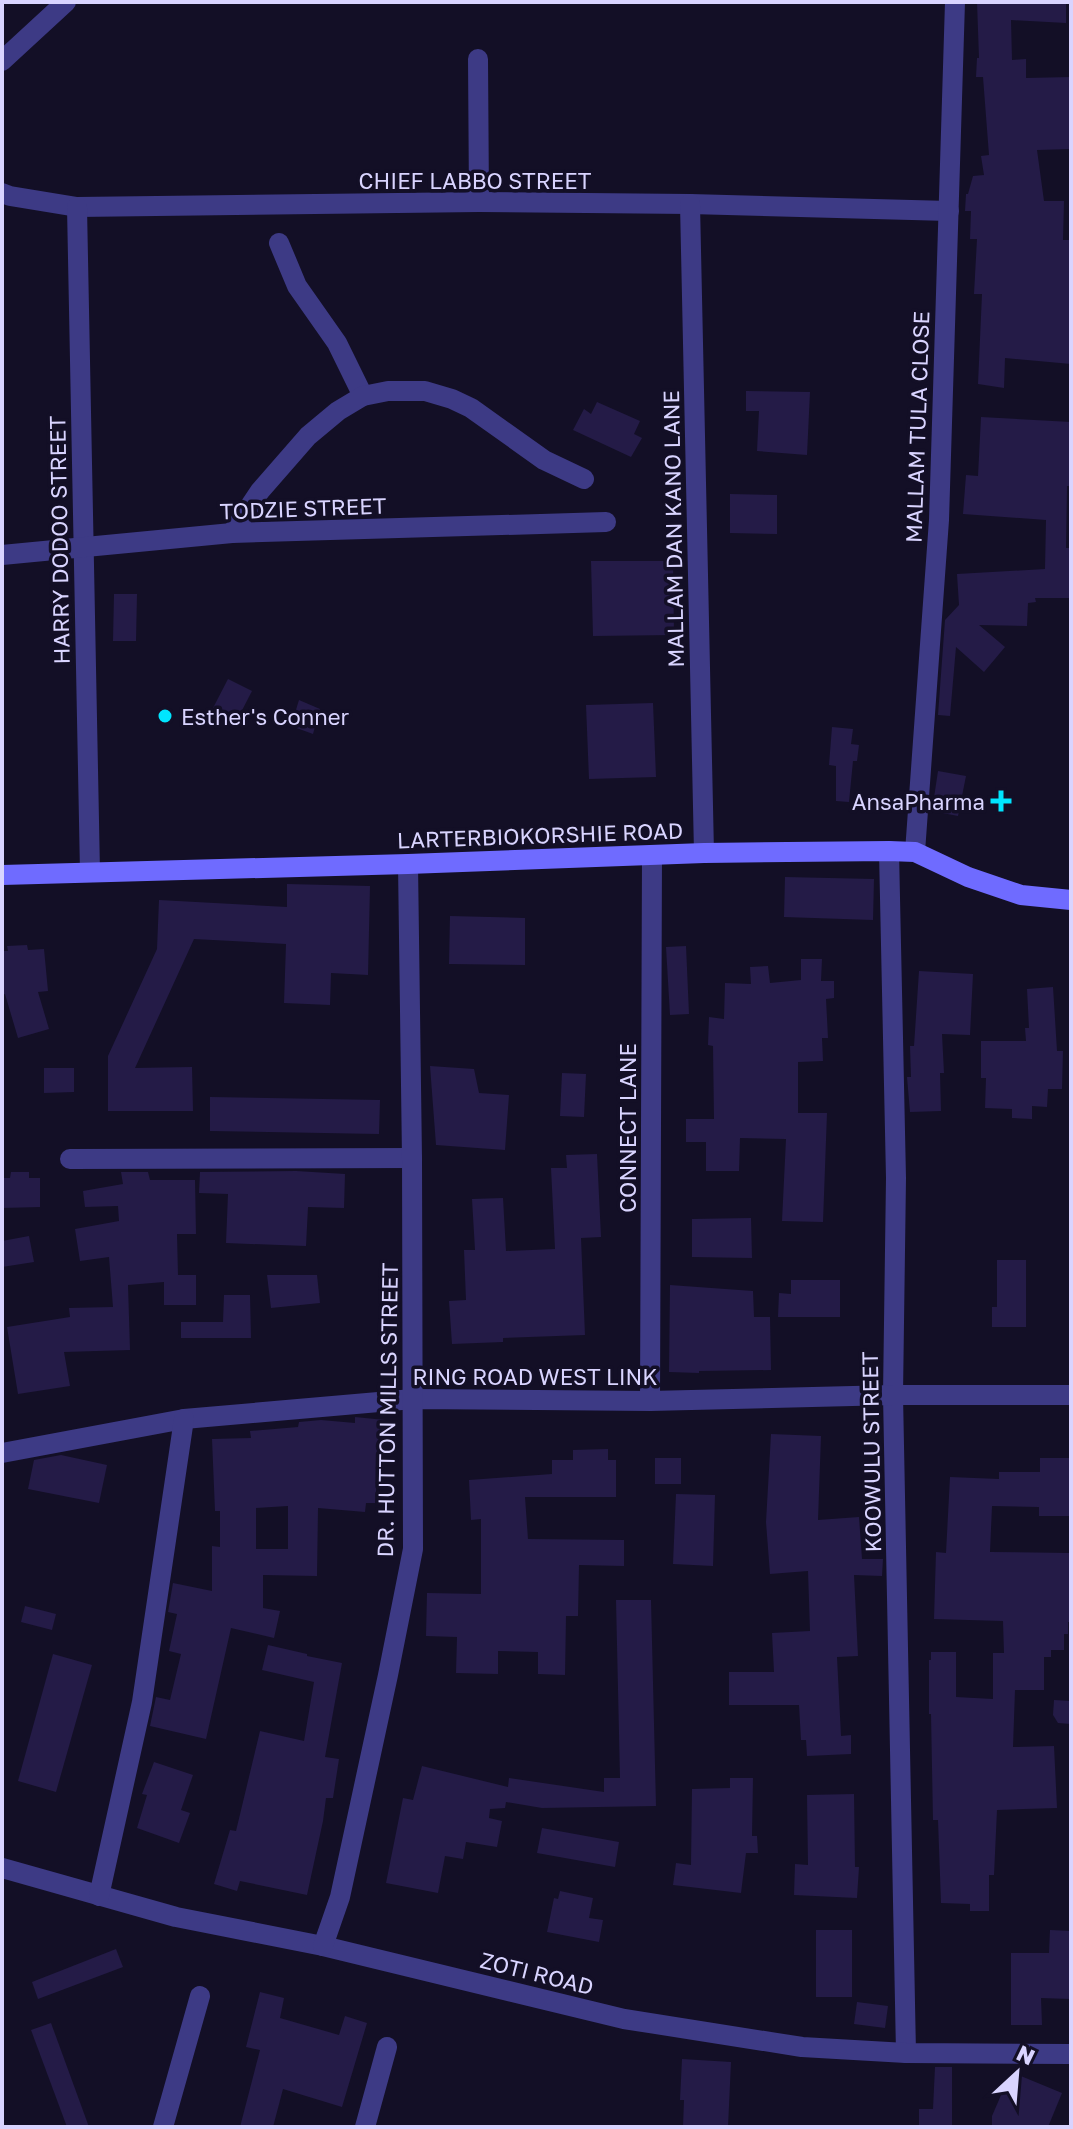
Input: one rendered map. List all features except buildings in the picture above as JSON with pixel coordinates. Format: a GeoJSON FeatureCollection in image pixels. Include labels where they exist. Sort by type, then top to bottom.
{"type":"FeatureCollection","features":[{"type":"Feature","properties":{"kind":"street"},"geometry":{"type":"LineString","coordinates":[[2,61],[66,2]]}},
{"type":"Feature","properties":{"kind":"street","name":"MALLAM TULA CLOSE"},"geometry":{"type":"LineString","coordinates":[[915,852],[939,520],[955,2]]}},
{"type":"Feature","properties":{"kind":"street"},"geometry":{"type":"LineString","coordinates":[[478,59],[479,202]]}},
{"type":"Feature","properties":{"kind":"street","name":"CHIEF LABBO STREET"},"geometry":{"type":"LineString","coordinates":[[2,193],[77,207],[479,202],[949,211]]}},
{"type":"Feature","properties":{"kind":"street","name":"MALLAM DAN KANO LANE"},"geometry":{"type":"LineString","coordinates":[[690,204],[704,853]]}},
{"type":"Feature","properties":{"kind":"street","name":"HARRY DODOO STREET"},"geometry":{"type":"LineString","coordinates":[[77,207],[90,872]]}},
{"type":"Feature","properties":{"kind":"street"},"geometry":{"type":"LineString","coordinates":[[279,243],[297,286],[337,343],[363,396]]}},
{"type":"Feature","properties":{"kind":"street"},"geometry":{"type":"LineString","coordinates":[[232,533],[260,491],[308,436],[338,411],[363,396],[388,391],[425,391],[452,399],[471,408],[544,460],[584,479]]}},
{"type":"Feature","properties":{"kind":"street","name":"TODZIE STREET"},"geometry":{"type":"LineString","coordinates":[[2,555],[232,533],[606,522]]}},
{"type":"Feature","properties":{"kind":"street","name":"LARTERBIOKORSHIE ROAD"},"geometry":{"type":"LineString","coordinates":[[2,875],[704,853],[889,851],[915,852],[968,877],[1021,895],[1071,900]]}},
{"type":"Feature","properties":{"kind":"street","name":"KOOWULU STREET"},"geometry":{"type":"LineString","coordinates":[[889,851],[896,1178],[893,1395],[906,2053]]}},
{"type":"Feature","properties":{"kind":"street","name":"CONNECT LANE"},"geometry":{"type":"LineString","coordinates":[[650,1401],[652,855]]}},
{"type":"Feature","properties":{"kind":"street","name":"DR. HUTTON MILLS STREET"},"geometry":{"type":"LineString","coordinates":[[323,1946],[340,1897],[413,1549],[408,864]]}},
{"type":"Feature","properties":{"kind":"street"},"geometry":{"type":"LineString","coordinates":[[70,1159],[412,1158]]}},
{"type":"Feature","properties":{"kind":"street","name":"RING ROAD WEST LINK"},"geometry":{"type":"LineString","coordinates":[[2,1453],[184,1419],[413,1399],[650,1401],[893,1395],[1071,1395]]}},
{"type":"Feature","properties":{"kind":"street"},"geometry":{"type":"LineString","coordinates":[[99,1896],[142,1702],[184,1419]]}},
{"type":"Feature","properties":{"kind":"street","name":"ZOTI ROAD"},"geometry":{"type":"LineString","coordinates":[[2,1868],[176,1917],[323,1946],[624,2019],[802,2047],[906,2053],[1071,2054]]}},
{"type":"Feature","properties":{"kind":"street"},"geometry":{"type":"LineString","coordinates":[[163,2127],[200,1996]]}},
{"type":"Feature","properties":{"kind":"street"},"geometry":{"type":"LineString","coordinates":[[365,2127],[387,2047]]}},
{"type":"Feature","properties":{"kind":"place","name":"Esther's Conner"},"geometry":{"type":"Point","coordinates":[165,716]}},
{"type":"Feature","properties":{"kind":"place","name":"AnsaPharma"},"geometry":{"type":"Point","coordinates":[1001,801]}}]}
